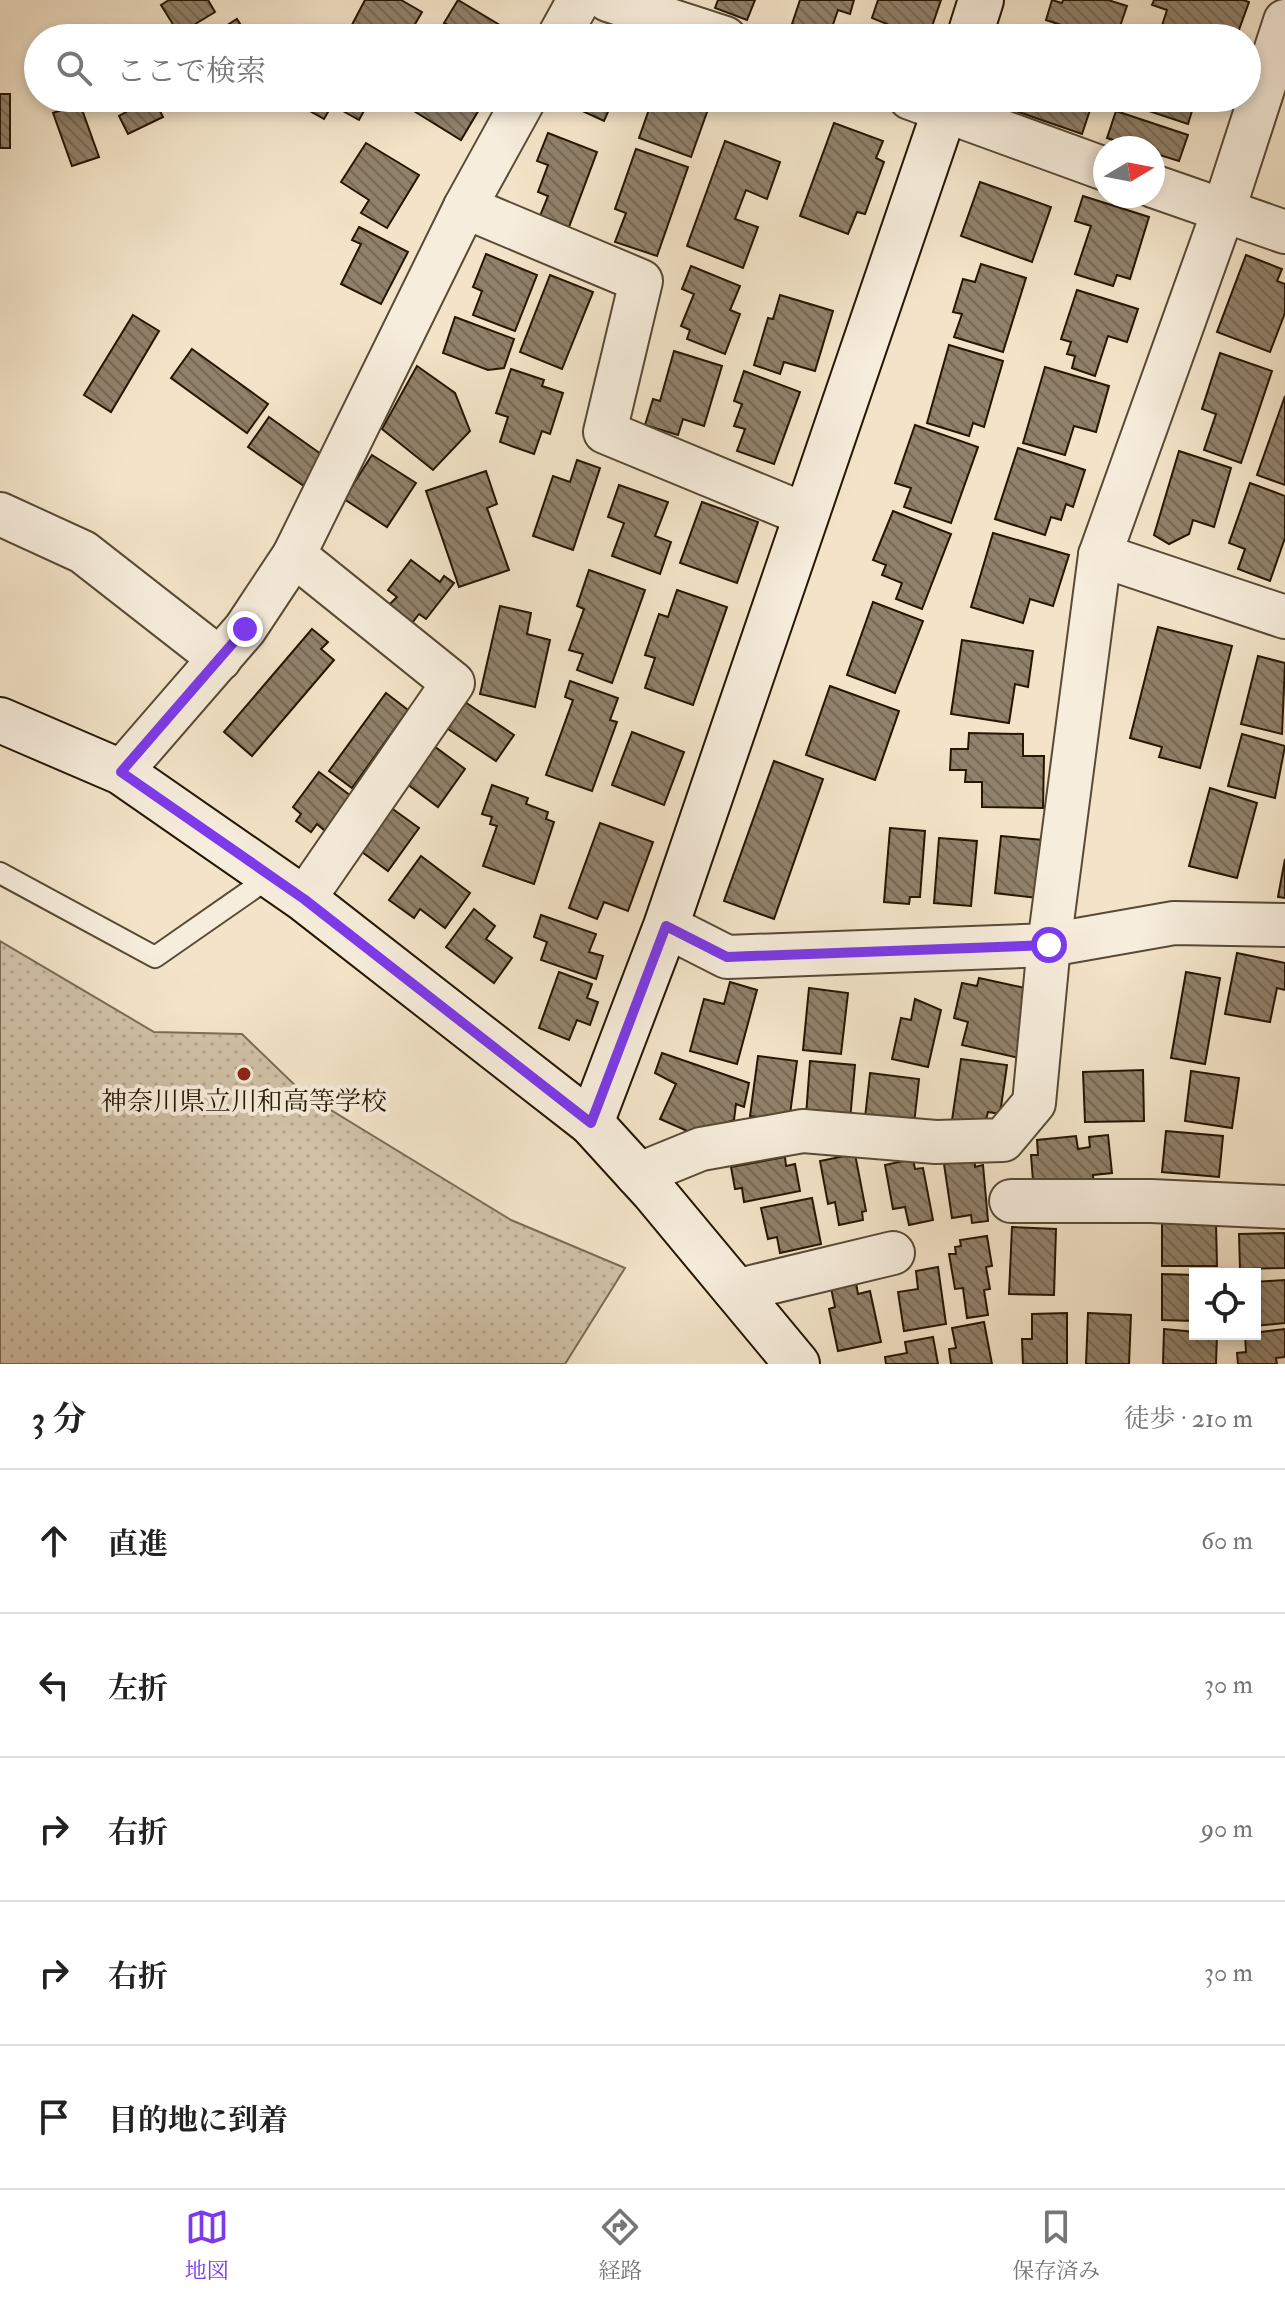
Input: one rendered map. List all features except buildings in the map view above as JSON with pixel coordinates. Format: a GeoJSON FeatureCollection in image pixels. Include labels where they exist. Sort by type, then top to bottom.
{"type":"FeatureCollection","features":[{"type":"Feature","properties":{"kind":"street"},"geometry":{"type":"LineString","coordinates":[[566,24],[579,0]]}},
{"type":"Feature","properties":{"kind":"street"},"geometry":{"type":"LineString","coordinates":[[608,0],[682,24]]}},
{"type":"Feature","properties":{"kind":"street"},"geometry":{"type":"LineString","coordinates":[[973,24],[981,0]]}},
{"type":"Feature","properties":{"kind":"street"},"geometry":{"type":"LineString","coordinates":[[1261,95],[1285,21]]}},
{"type":"Feature","properties":{"kind":"street"},"geometry":{"type":"LineString","coordinates":[[121,772],[245,629],[294,555],[465,207],[517,112]]}},
{"type":"Feature","properties":{"kind":"street"},"geometry":{"type":"LineString","coordinates":[[591,1123],[666,926],[806,515],[932,112]]}},
{"type":"Feature","properties":{"kind":"street"},"geometry":{"type":"LineString","coordinates":[[960,112],[1093,164]]}},
{"type":"Feature","properties":{"kind":"street"},"geometry":{"type":"LineString","coordinates":[[637,1175],[701,1149],[803,1131],[936,1142],[1003,1140],[1034,1103],[1049,945],[1100,555],[1223,212],[1255,112]]}},
{"type":"Feature","properties":{"kind":"street"},"geometry":{"type":"LineString","coordinates":[[1165,190],[1285,232]]}},
{"type":"Feature","properties":{"kind":"street"},"geometry":{"type":"LineString","coordinates":[[465,207],[641,281],[605,432],[806,515]]}},
{"type":"Feature","properties":{"kind":"street"},"geometry":{"type":"LineString","coordinates":[[0,514],[83,552],[220,659]]}},
{"type":"Feature","properties":{"kind":"street"},"geometry":{"type":"LineString","coordinates":[[287,888],[453,683],[294,555]]}},
{"type":"Feature","properties":{"kind":"street"},"geometry":{"type":"LineString","coordinates":[[1100,555],[1285,617]]}},
{"type":"Feature","properties":{"kind":"street"},"geometry":{"type":"LineString","coordinates":[[0,720],[121,772],[287,888],[591,1123],[797,1364]]}},
{"type":"Feature","properties":{"kind":"street"},"geometry":{"type":"LineString","coordinates":[[666,926],[727,957],[1049,945],[1174,923],[1285,925]]}},
{"type":"Feature","properties":{"kind":"street"},"geometry":{"type":"LineString","coordinates":[[1011,1201],[1151,1201],[1285,1207]]}},
{"type":"Feature","properties":{"kind":"street"},"geometry":{"type":"LineString","coordinates":[[735,1291],[893,1253]]}},
{"type":"Feature","properties":{"kind":"lane"},"geometry":{"type":"LineString","coordinates":[[0,873],[155,957],[287,888]]}},
{"type":"Feature","properties":{"kind":"shaded area"},"geometry":{"type":"Polygon","coordinates":[[[0,941],[154,1032],[242,1034],[303,1093],[511,1220],[625,1268],[565,1364],[0,1364],[0,941]]]}},
{"type":"Feature","properties":{"kind":"place","name":"神奈川県立川和高等学校"},"geometry":{"type":"Point","coordinates":[244,1074]}},
{"type":"Feature","properties":{"kind":"route"},"geometry":{"type":"LineString","coordinates":[[245,629],[121,772],[304,899],[591,1123],[666,926],[727,957],[1049,945]]}}]}
